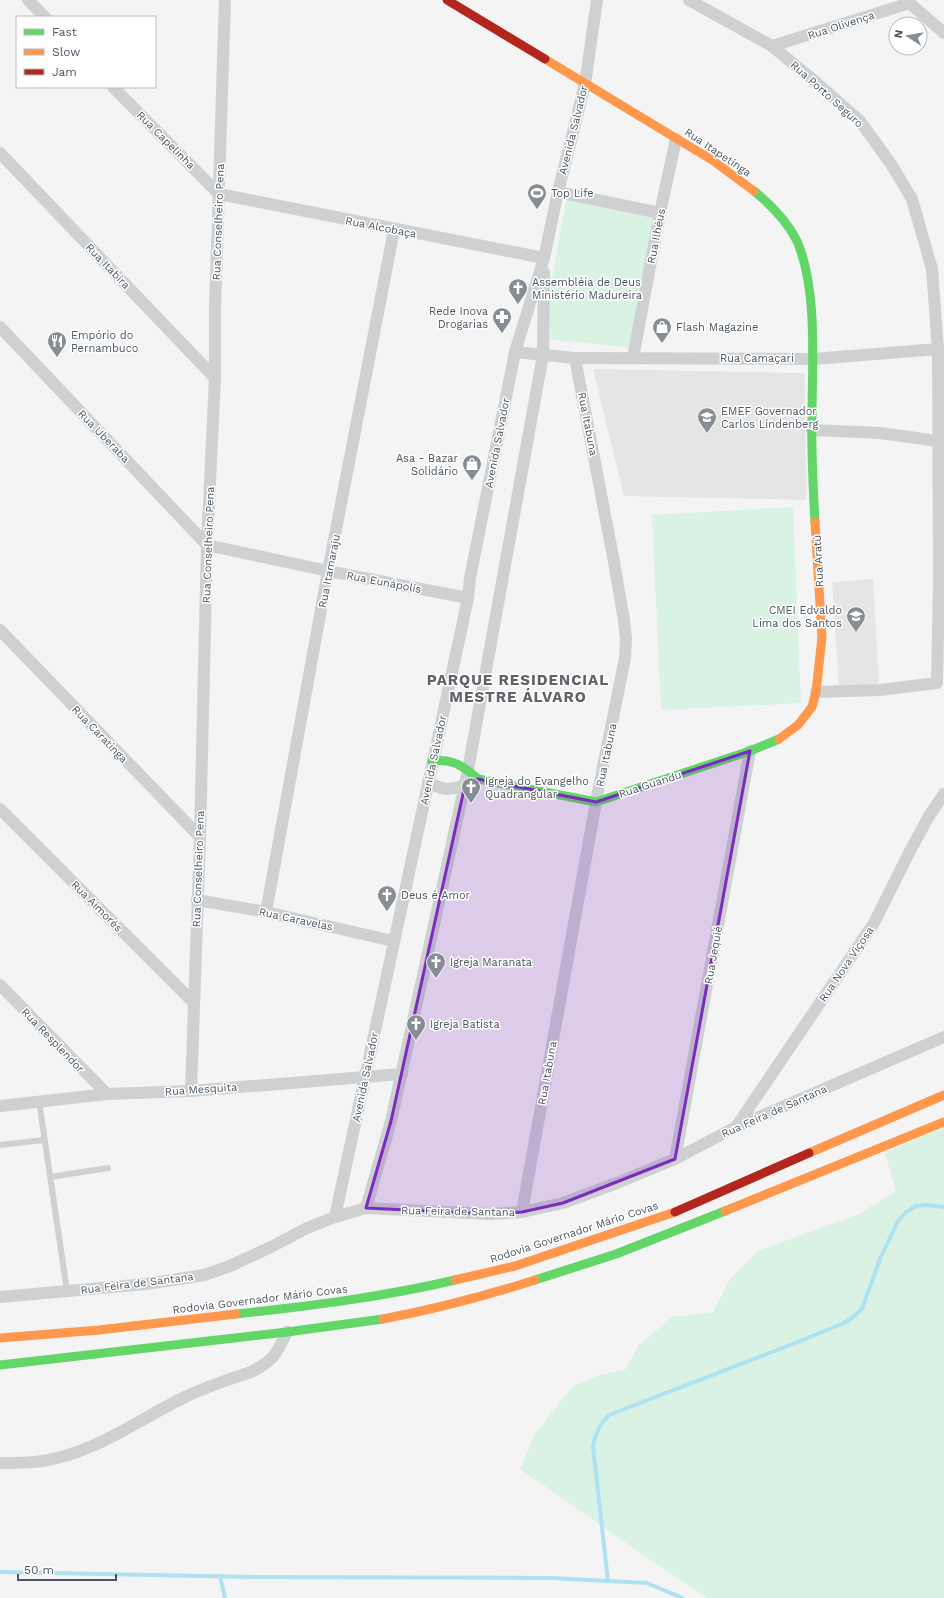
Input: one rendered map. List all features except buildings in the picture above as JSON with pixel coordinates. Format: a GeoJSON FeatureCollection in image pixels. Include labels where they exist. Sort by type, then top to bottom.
{"type":"FeatureCollection","features":[{"type":"Feature","properties":{"kind":"main road","name":"Rua Itapetinga"},"geometry":{"type":"LineString","coordinates":[[447,0],[712,160],[742,181],[773,208],[788,226],[796,240],[803,258],[808,281],[813,359],[812,430]]}},
{"type":"Feature","properties":{"kind":"main road","name":"Rua Aratú"},"geometry":{"type":"LineString","coordinates":[[750,751],[780,739],[798,725],[812,707],[816,692],[822,637],[812,430]]}},
{"type":"Feature","properties":{"kind":"main road","name":"Rua Guandu"},"geometry":{"type":"LineString","coordinates":[[478,780],[596,802],[750,751]]}},
{"type":"Feature","properties":{"kind":"main road"},"geometry":{"type":"LineString","coordinates":[[432,761],[440,759],[453,761],[468,770],[478,780]]}},
{"type":"Feature","properties":{"kind":"main road","name":"Rodovia Governador Mário Covas"},"geometry":{"type":"LineString","coordinates":[[0,1338],[99,1330],[324,1304],[410,1291],[515,1266],[667,1215],[944,1096]]}},
{"type":"Feature","properties":{"kind":"main road"},"geometry":{"type":"LineString","coordinates":[[0,1365],[365,1322],[426,1311],[486,1296],[580,1266],[658,1238],[944,1122]]}},
{"type":"Feature","properties":{"kind":"main road"},"geometry":{"type":"LineString","coordinates":[[0,1329],[17,1336]]}},
{"type":"Feature","properties":{"kind":"street"},"geometry":{"type":"LineString","coordinates":[[28,0],[44,16]]}},
{"type":"Feature","properties":{"kind":"street","name":"Rua Conselheiro Pena"},"geometry":{"type":"LineString","coordinates":[[191,1091],[200,837],[207,545],[215,378],[214,309],[225,0]]}},
{"type":"Feature","properties":{"kind":"street","name":"Avenida Salvador"},"geometry":{"type":"LineString","coordinates":[[335,1217],[366,1076],[393,941],[468,598],[470,578],[514,352],[544,258],[558,192],[585,84],[597,0]]}},
{"type":"Feature","properties":{"kind":"street","name":"Rua Porto Seguro"},"geometry":{"type":"LineString","coordinates":[[688,0],[772,46],[860,120],[892,164],[912,199],[932,268],[938,349],[941,444],[942,579],[940,683]]}},
{"type":"Feature","properties":{"kind":"street"},"geometry":{"type":"LineString","coordinates":[[908,1],[944,33]]}},
{"type":"Feature","properties":{"kind":"street","name":"Rua Olivença"},"geometry":{"type":"LineString","coordinates":[[772,46],[908,1]]}},
{"type":"Feature","properties":{"kind":"street","name":"Rua Capelinha"},"geometry":{"type":"LineString","coordinates":[[114,88],[218,194]]}},
{"type":"Feature","properties":{"kind":"street","name":"Rua Ilhéus"},"geometry":{"type":"LineString","coordinates":[[633,358],[660,213],[676,138]]}},
{"type":"Feature","properties":{"kind":"street","name":"Rua Itabira"},"geometry":{"type":"LineString","coordinates":[[0,154],[215,378]]}},
{"type":"Feature","properties":{"kind":"street"},"geometry":{"type":"LineString","coordinates":[[558,192],[660,213]]}},
{"type":"Feature","properties":{"kind":"street","name":"Rua Alcobaça"},"geometry":{"type":"LineString","coordinates":[[218,194],[394,230],[544,258]]}},
{"type":"Feature","properties":{"kind":"street","name":"Rua Itamaraju"},"geometry":{"type":"LineString","coordinates":[[266,912],[328,571],[394,230]]}},
{"type":"Feature","properties":{"kind":"street","name":"Avenida Salvador"},"geometry":{"type":"LineString","coordinates":[[366,1208],[391,1121],[402,1074],[468,770],[543,355],[544,258]]}},
{"type":"Feature","properties":{"kind":"street","name":"Rua Uberaba"},"geometry":{"type":"LineString","coordinates":[[0,327],[207,545]]}},
{"type":"Feature","properties":{"kind":"street","name":"Rua Camaçari"},"geometry":{"type":"LineString","coordinates":[[575,358],[813,359],[938,349]]}},
{"type":"Feature","properties":{"kind":"street"},"geometry":{"type":"LineString","coordinates":[[514,352],[575,358]]}},
{"type":"Feature","properties":{"kind":"street","name":"Rua Itabuna"},"geometry":{"type":"LineString","coordinates":[[522,1212],[596,802],[625,658],[626,639],[614,562],[575,358]]}},
{"type":"Feature","properties":{"kind":"street"},"geometry":{"type":"LineString","coordinates":[[812,430],[880,434],[941,444]]}},
{"type":"Feature","properties":{"kind":"street","name":"Rua Eunápolis"},"geometry":{"type":"LineString","coordinates":[[207,545],[328,571],[468,598]]}},
{"type":"Feature","properties":{"kind":"street","name":"Rua Caratinga"},"geometry":{"type":"LineString","coordinates":[[1,635],[200,837]]}},
{"type":"Feature","properties":{"kind":"street"},"geometry":{"type":"LineString","coordinates":[[816,692],[880,690],[940,683]]}},
{"type":"Feature","properties":{"kind":"street","name":"Rua Jequié"},"geometry":{"type":"LineString","coordinates":[[675,1159],[750,751]]}},
{"type":"Feature","properties":{"kind":"street"},"geometry":{"type":"LineString","coordinates":[[428,782],[436,787],[450,790],[478,780]]}},
{"type":"Feature","properties":{"kind":"street","name":"Rua Nova Viçosa"},"geometry":{"type":"LineString","coordinates":[[736,1127],[874,923],[910,851],[929,816],[944,794]]}},
{"type":"Feature","properties":{"kind":"street","name":"Rua Aimorés"},"geometry":{"type":"LineString","coordinates":[[0,809],[194,1003]]}},
{"type":"Feature","properties":{"kind":"street","name":"Rua Caravelas"},"geometry":{"type":"LineString","coordinates":[[197,900],[266,912],[393,941]]}},
{"type":"Feature","properties":{"kind":"street","name":"Rua Resplendor"},"geometry":{"type":"LineString","coordinates":[[0,985],[107,1094]]}},
{"type":"Feature","properties":{"kind":"street","name":"Rua Feira de Santana"},"geometry":{"type":"LineString","coordinates":[[0,1297],[146,1284],[204,1275],[230,1266],[307,1228],[335,1217],[366,1208],[490,1214],[522,1212],[563,1203],[675,1159],[736,1127],[944,1037]]}},
{"type":"Feature","properties":{"kind":"street","name":"Rua Mesquita"},"geometry":{"type":"LineString","coordinates":[[0,1106],[107,1094],[191,1091],[402,1074]]}},
{"type":"Feature","properties":{"kind":"street"},"geometry":{"type":"LineString","coordinates":[[0,1462],[36,1462],[78,1452],[138,1423],[183,1398],[251,1372],[262,1366],[271,1360],[277,1352],[287,1332]]}},
{"type":"Feature","properties":{"kind":"lane"},"geometry":{"type":"LineString","coordinates":[[39,1102],[67,1291]]}},
{"type":"Feature","properties":{"kind":"lane"},"geometry":{"type":"LineString","coordinates":[[0,1145],[44,1140]]}},
{"type":"Feature","properties":{"kind":"lane"},"geometry":{"type":"LineString","coordinates":[[50,1177],[108,1168]]}},
{"type":"Feature","properties":{"kind":"highlighted area"},"geometry":{"type":"Polygon","coordinates":[[[750,751],[675,1159],[563,1203],[522,1212],[490,1214],[366,1208],[391,1121],[465,785],[478,779],[596,802],[750,751]]]}},
{"type":"Feature","properties":{"kind":"shaded area","name":"EMEF Governador Carlos Lindenberg"},"geometry":{"type":"Polygon","coordinates":[[[593,369],[805,373],[806,500],[624,496],[593,369]]]}},
{"type":"Feature","properties":{"kind":"shaded area","name":"CMEI Edvaldo Lima dos Santos"},"geometry":{"type":"Polygon","coordinates":[[[873,579],[879,684],[839,687],[832,582],[873,579]]]}},
{"type":"Feature","properties":{"kind":"green space"},"geometry":{"type":"Polygon","coordinates":[[[566,200],[656,218],[633,348],[545,339],[544,325],[566,200]]]}},
{"type":"Feature","properties":{"kind":"green space"},"geometry":{"type":"Polygon","coordinates":[[[793,507],[801,703],[661,710],[652,515],[793,507]]]}},
{"type":"Feature","properties":{"kind":"green space"},"geometry":{"type":"Polygon","coordinates":[[[944,1127],[944,1598],[707,1598],[520,1469],[535,1434],[573,1386],[600,1375],[625,1370],[638,1346],[672,1317],[713,1312],[730,1279],[758,1251],[859,1214],[896,1191],[885,1153],[944,1127]]]}},
{"type":"Feature","properties":{"kind":"waterway"},"geometry":{"type":"LineString","coordinates":[[608,1581],[593,1447],[598,1430],[606,1418],[609,1415],[844,1323],[862,1309],[880,1259],[898,1221],[906,1212],[916,1206],[927,1205],[944,1207]]}},
{"type":"Feature","properties":{"kind":"waterway"},"geometry":{"type":"LineString","coordinates":[[0,1572],[253,1577],[551,1578],[647,1583],[683,1598]]}},
{"type":"Feature","properties":{"kind":"waterway"},"geometry":{"type":"LineString","coordinates":[[220,1576],[225,1598]]}},
{"type":"Feature","properties":{"kind":"traffic: fast"},"geometry":{"type":"LineString","coordinates":[[754,191],[778,214],[788,227],[797,241],[804,260],[811,304],[813,350],[812,442],[815,522]]}},
{"type":"Feature","properties":{"kind":"traffic: fast"},"geometry":{"type":"LineString","coordinates":[[432,761],[439,760],[457,764],[478,779],[596,802],[750,751],[779,739]]}},
{"type":"Feature","properties":{"kind":"traffic: fast"},"geometry":{"type":"LineString","coordinates":[[535,1280],[616,1254],[725,1211]]}},
{"type":"Feature","properties":{"kind":"traffic: fast"},"geometry":{"type":"LineString","coordinates":[[236,1314],[346,1300],[455,1280]]}},
{"type":"Feature","properties":{"kind":"traffic: fast"},"geometry":{"type":"LineString","coordinates":[[0,1365],[287,1332],[383,1319]]}},
{"type":"Feature","properties":{"kind":"traffic: slow"},"geometry":{"type":"LineString","coordinates":[[545,59],[712,160],[754,191]]}},
{"type":"Feature","properties":{"kind":"traffic: slow"},"geometry":{"type":"LineString","coordinates":[[779,739],[798,725],[812,707],[816,692],[822,637],[815,522]]}},
{"type":"Feature","properties":{"kind":"traffic: slow"},"geometry":{"type":"LineString","coordinates":[[809,1153],[944,1095]]}},
{"type":"Feature","properties":{"kind":"traffic: slow"},"geometry":{"type":"LineString","coordinates":[[725,1211],[944,1122]]}},
{"type":"Feature","properties":{"kind":"traffic: slow"},"geometry":{"type":"LineString","coordinates":[[455,1280],[515,1266],[675,1212]]}},
{"type":"Feature","properties":{"kind":"traffic: slow"},"geometry":{"type":"LineString","coordinates":[[383,1319],[460,1302],[535,1280]]}},
{"type":"Feature","properties":{"kind":"traffic: slow"},"geometry":{"type":"LineString","coordinates":[[0,1338],[99,1330],[236,1314]]}},
{"type":"Feature","properties":{"kind":"traffic: jam"},"geometry":{"type":"LineString","coordinates":[[447,0],[545,59]]}},
{"type":"Feature","properties":{"kind":"traffic: jam"},"geometry":{"type":"LineString","coordinates":[[675,1212],[809,1153]]}},
{"type":"Feature","properties":{"kind":"place","name":"Top Life"},"geometry":{"type":"Point","coordinates":[537,210]}},
{"type":"Feature","properties":{"kind":"place","name":"Assembléia de Deus Ministério Madureira"},"geometry":{"type":"Point","coordinates":[518,305]}},
{"type":"Feature","properties":{"kind":"place","name":"Rede Inova Drogarias"},"geometry":{"type":"Point","coordinates":[502,334]}},
{"type":"Feature","properties":{"kind":"place","name":"Flash Magazine"},"geometry":{"type":"Point","coordinates":[662,344]}},
{"type":"Feature","properties":{"kind":"place","name":"Empório do Pernambuco"},"geometry":{"type":"Point","coordinates":[57,358]}},
{"type":"Feature","properties":{"kind":"place","name":"EMEF Governador Carlos Lindenberg"},"geometry":{"type":"Point","coordinates":[707,434]}},
{"type":"Feature","properties":{"kind":"place","name":"Asa - Bazar Solidário"},"geometry":{"type":"Point","coordinates":[472,481]}},
{"type":"Feature","properties":{"kind":"place","name":"CMEI Edvaldo Lima dos Santos"},"geometry":{"type":"Point","coordinates":[856,633]}},
{"type":"Feature","properties":{"kind":"place","name":"Igreja do Evangelho Quadrangular"},"geometry":{"type":"Point","coordinates":[471,804]}},
{"type":"Feature","properties":{"kind":"place","name":"Deus é Amor"},"geometry":{"type":"Point","coordinates":[387,912]}},
{"type":"Feature","properties":{"kind":"place","name":"Igreja Maranata"},"geometry":{"type":"Point","coordinates":[436,979]}},
{"type":"Feature","properties":{"kind":"place","name":"Igreja Batista"},"geometry":{"type":"Point","coordinates":[416,1041]}},
{"type":"Feature","properties":{"kind":"district","name":"PARQUE RESIDENCIAL MESTRE ÁLVARO"},"geometry":{"type":"Point","coordinates":[518,688]}}]}
